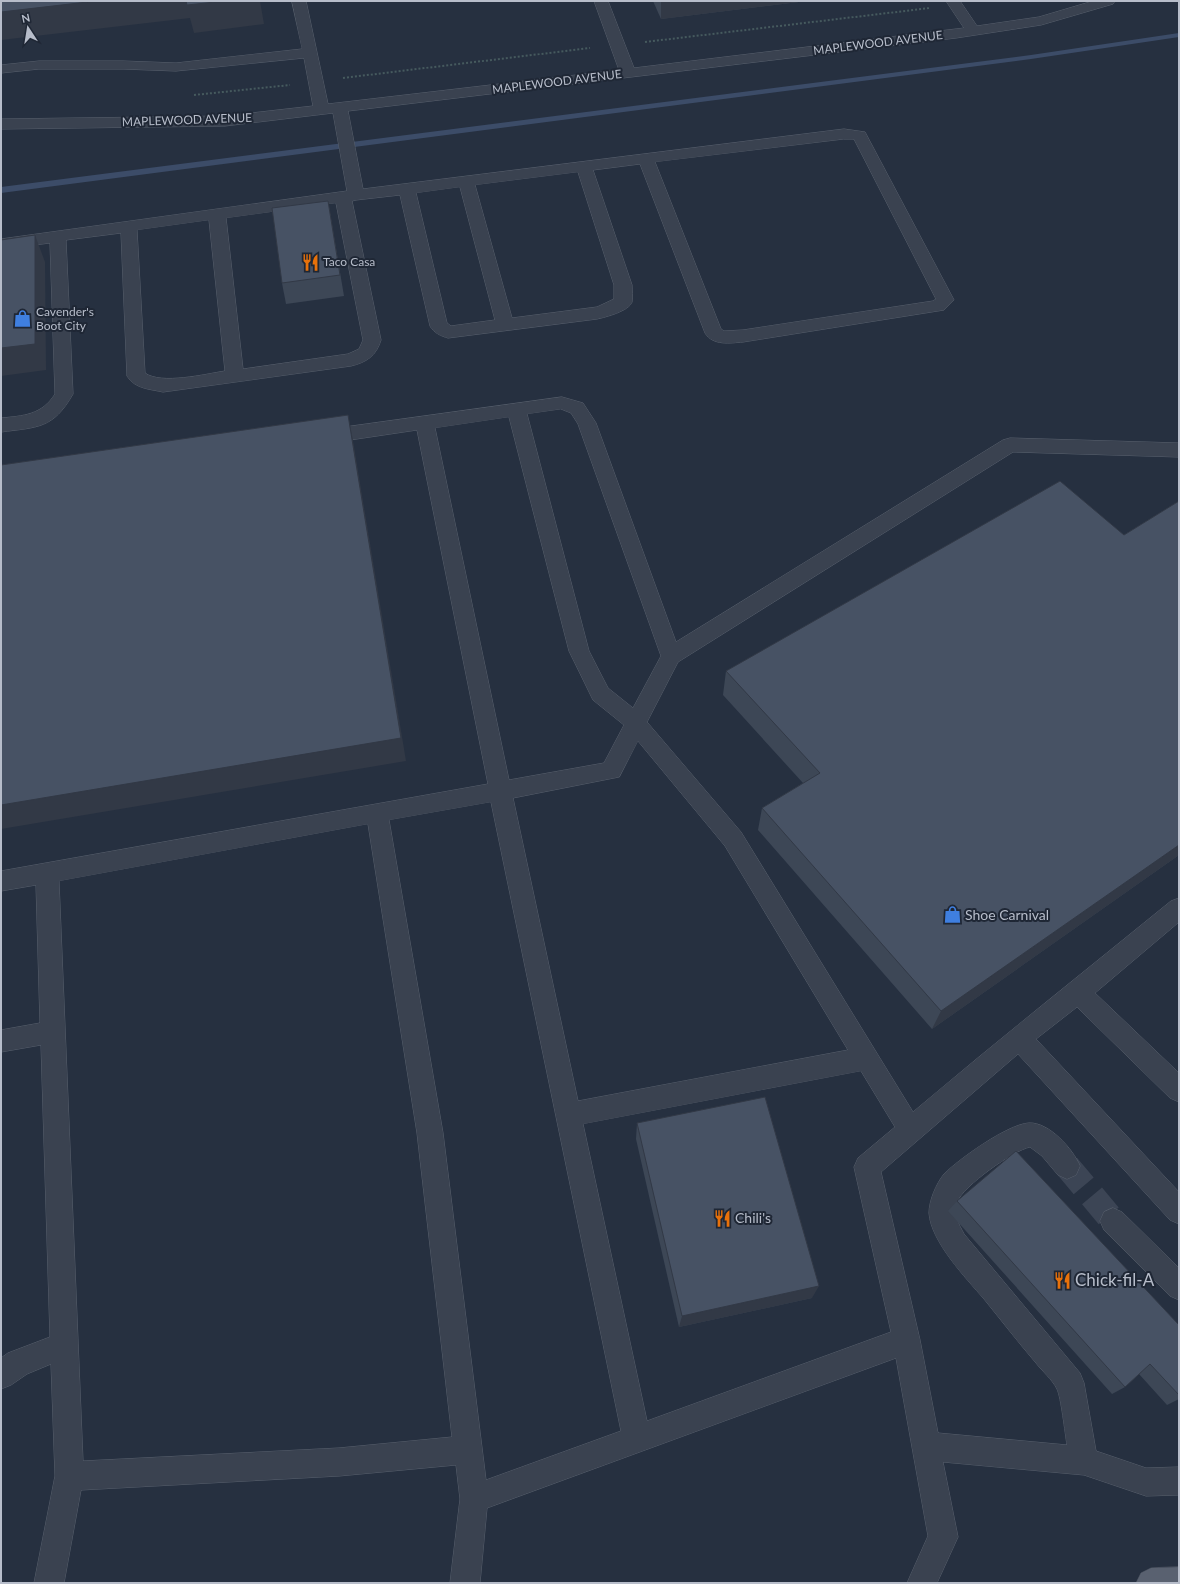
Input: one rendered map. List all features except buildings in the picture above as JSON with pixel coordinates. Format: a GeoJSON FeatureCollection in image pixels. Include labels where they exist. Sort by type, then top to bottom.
{"type":"FeatureCollection","features":[{"type":"Feature","properties":{"kind":"main road"},"geometry":{"type":"LineString","coordinates":[[1150,1583],[1179,1582]]}},
{"type":"Feature","properties":{"kind":"street"},"geometry":{"type":"LineString","coordinates":[[299,1],[322,110]]}},
{"type":"Feature","properties":{"kind":"street"},"geometry":{"type":"LineString","coordinates":[[601,1],[628,73]]}},
{"type":"Feature","properties":{"kind":"street","name":"MAPLEWOOD AVENUE"},"geometry":{"type":"LineString","coordinates":[[1,124],[225,121],[973,31],[1041,21],[1108,1]]}},
{"type":"Feature","properties":{"kind":"street"},"geometry":{"type":"LineString","coordinates":[[954,3],[973,31]]}},
{"type":"Feature","properties":{"kind":"street"},"geometry":{"type":"LineString","coordinates":[[1,69],[55,65],[176,67],[310,53]]}},
{"type":"Feature","properties":{"kind":"street"},"geometry":{"type":"LineString","coordinates":[[130,226],[136,376],[144,382],[162,386],[350,360],[360,357],[368,351],[372,340],[350,196],[340,108]]}},
{"type":"Feature","properties":{"kind":"street"},"geometry":{"type":"LineString","coordinates":[[1,244],[350,196],[844,134],[859,135],[945,300],[938,306],[743,336],[721,337],[714,333],[646,159]]}},
{"type":"Feature","properties":{"kind":"street"},"geometry":{"type":"LineString","coordinates":[[407,189],[439,326],[448,332],[505,325],[597,313],[607,311],[623,302],[623,284],[584,167]]}},
{"type":"Feature","properties":{"kind":"street"},"geometry":{"type":"LineString","coordinates":[[466,181],[505,325]]}},
{"type":"Feature","properties":{"kind":"street"},"geometry":{"type":"LineString","coordinates":[[217,214],[235,376]]}},
{"type":"Feature","properties":{"kind":"street"},"geometry":{"type":"LineString","coordinates":[[1,425],[36,420],[49,415],[58,406],[64,394],[58,236]]}},
{"type":"Feature","properties":{"kind":"street"},"geometry":{"type":"LineString","coordinates":[[307,439],[562,403],[577,408],[587,423],[671,656]]}},
{"type":"Feature","properties":{"kind":"street"},"geometry":{"type":"LineString","coordinates":[[516,409],[579,651],[600,694],[636,722],[733,839],[911,1131]]}},
{"type":"Feature","properties":{"kind":"street"},"geometry":{"type":"LineString","coordinates":[[425,422],[500,791],[637,1439]]}},
{"type":"Feature","properties":{"kind":"street"},"geometry":{"type":"LineString","coordinates":[[1,881],[611,771],[671,656],[1010,444],[1179,450]]}},
{"type":"Feature","properties":{"kind":"street"},"geometry":{"type":"LineString","coordinates":[[377,814],[430,1133],[474,1499],[465,1583]]}},
{"type":"Feature","properties":{"kind":"street"},"geometry":{"type":"LineString","coordinates":[[46,873],[69,1476],[49,1583]]}},
{"type":"Feature","properties":{"kind":"street"},"geometry":{"type":"LineString","coordinates":[[922,1583],[943,1537],[906,1340],[867,1167],[1019,1038],[1078,992],[1179,908]]}},
{"type":"Feature","properties":{"kind":"street"},"geometry":{"type":"LineString","coordinates":[[1078,992],[1179,1090]]}},
{"type":"Feature","properties":{"kind":"street"},"geometry":{"type":"LineString","coordinates":[[1,1041],[52,1032]]}},
{"type":"Feature","properties":{"kind":"street"},"geometry":{"type":"LineString","coordinates":[[1019,1038],[1179,1211]]}},
{"type":"Feature","properties":{"kind":"street"},"geometry":{"type":"LineString","coordinates":[[568,1115],[867,1058]]}},
{"type":"Feature","properties":{"kind":"street"},"geometry":{"type":"LineString","coordinates":[[1066,1166],[1043,1139],[1029,1135],[1018,1138],[979,1162],[952,1185],[944,1200],[942,1220],[955,1243],[1070,1383],[1084,1461]]}},
{"type":"Feature","properties":{"kind":"street"},"geometry":{"type":"LineString","coordinates":[[1114,1222],[1179,1287]]}},
{"type":"Feature","properties":{"kind":"street"},"geometry":{"type":"LineString","coordinates":[[474,1499],[906,1340]]}},
{"type":"Feature","properties":{"kind":"street"},"geometry":{"type":"LineString","coordinates":[[1,1375],[18,1363],[64,1346]]}},
{"type":"Feature","properties":{"kind":"street"},"geometry":{"type":"LineString","coordinates":[[927,1446],[1084,1461],[1146,1482],[1179,1480]]}},
{"type":"Feature","properties":{"kind":"street"},"geometry":{"type":"LineString","coordinates":[[69,1476],[339,1462],[468,1450]]}},
{"type":"Feature","properties":{"kind":"path"},"geometry":{"type":"LineString","coordinates":[[191,95],[617,45],[954,3]]}},
{"type":"Feature","properties":{"kind":"waterway"},"geometry":{"type":"LineString","coordinates":[[1,190],[1031,57],[1179,35]]}},
{"type":"Feature","properties":{"kind":"tunnel"},"geometry":{"type":"LineString","coordinates":[[1067,1166],[1113,1221]]}},
{"type":"Feature","properties":{"kind":"place","name":"Taco Casa"},"geometry":{"type":"Point","coordinates":[310,262]}},
{"type":"Feature","properties":{"kind":"place","name":"Cavender's Boot City"},"geometry":{"type":"Point","coordinates":[23,319]}},
{"type":"Feature","properties":{"kind":"place","name":"Shoe Carnival"},"geometry":{"type":"Point","coordinates":[952,915]}},
{"type":"Feature","properties":{"kind":"place","name":"Chili's"},"geometry":{"type":"Point","coordinates":[722,1218]}},
{"type":"Feature","properties":{"kind":"place","name":"Chick-fil-A"},"geometry":{"type":"Point","coordinates":[1062,1280]}}]}
